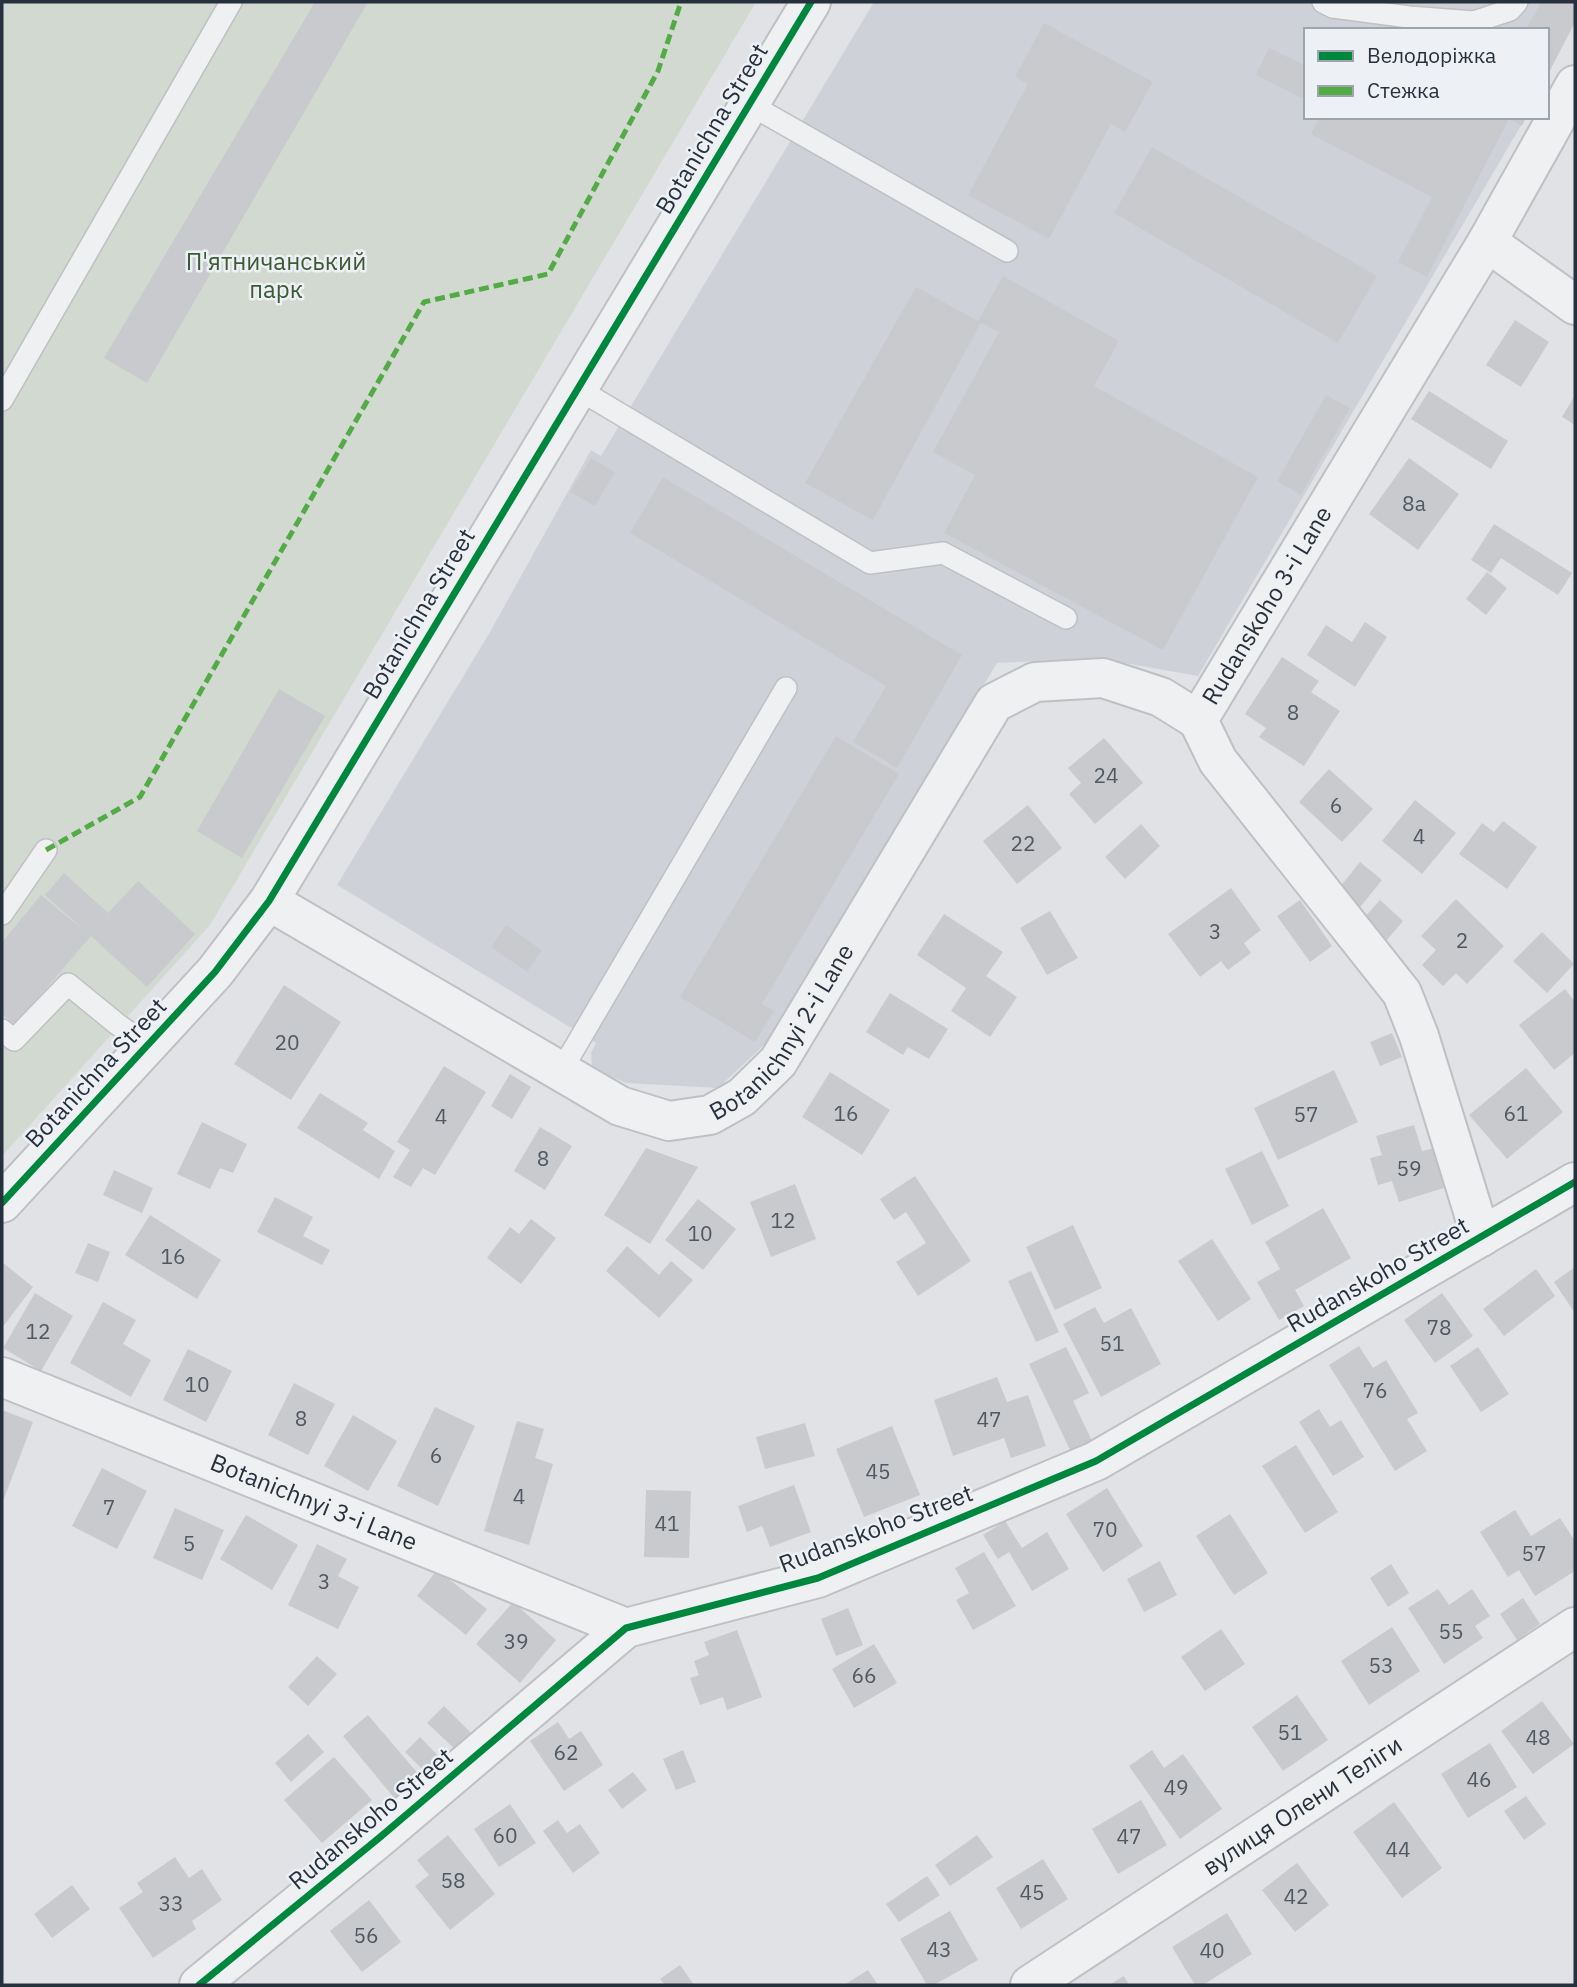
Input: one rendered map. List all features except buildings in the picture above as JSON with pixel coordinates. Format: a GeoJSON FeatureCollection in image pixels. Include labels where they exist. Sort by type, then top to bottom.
{"type":"FeatureCollection","features":[{"type":"Feature","properties":{"kind":"street","name":"Botanichna Street"},"geometry":{"type":"LineString","coordinates":[[2,1203],[215,972],[269,901],[811,2]]}},
{"type":"Feature","properties":{"kind":"street","name":"Rudanskoho 3-i Lane"},"geometry":{"type":"LineString","coordinates":[[1481,1237],[1419,1036],[1402,993],[1218,761],[1198,720],[1487,242],[1575,85]]}},
{"type":"Feature","properties":{"kind":"street"},"geometry":{"type":"LineString","coordinates":[[1487,242],[1575,305]]}},
{"type":"Feature","properties":{"kind":"street","name":"Botanichnyi 2-i Lane"},"geometry":{"type":"LineString","coordinates":[[269,901],[620,1106],[669,1121],[710,1115],[742,1097],[778,1062],[994,704],[1035,682],[1103,678],[1161,696],[1198,720]]}},
{"type":"Feature","properties":{"kind":"street","name":"Rudanskoho Street"},"geometry":{"type":"LineString","coordinates":[[199,1985],[379,1838],[626,1628],[818,1578],[1096,1461],[1575,1182]]}},
{"type":"Feature","properties":{"kind":"street","name":"Botanichnyi 3-i Lane"},"geometry":{"type":"LineString","coordinates":[[2,1377],[626,1628]]}},
{"type":"Feature","properties":{"kind":"street","name":"вулиця Олени Теліги"},"geometry":{"type":"LineString","coordinates":[[1030,1985],[1575,1627]]}},
{"type":"Feature","properties":{"kind":"lane"},"geometry":{"type":"LineString","coordinates":[[2,400],[231,2]]}},
{"type":"Feature","properties":{"kind":"lane"},"geometry":{"type":"LineString","coordinates":[[1323,2],[1333,7],[1474,22],[1510,10],[1517,2]]}},
{"type":"Feature","properties":{"kind":"lane"},"geometry":{"type":"LineString","coordinates":[[749,104],[1007,251]]}},
{"type":"Feature","properties":{"kind":"lane"},"geometry":{"type":"LineString","coordinates":[[578,389],[870,563],[943,553],[1066,618]]}},
{"type":"Feature","properties":{"kind":"lane"},"geometry":{"type":"LineString","coordinates":[[561,1071],[786,688]]}},
{"type":"Feature","properties":{"kind":"lane"},"geometry":{"type":"LineString","coordinates":[[2,914],[46,850]]}},
{"type":"Feature","properties":{"kind":"lane"},"geometry":{"type":"LineString","coordinates":[[2,1030],[14,1040],[68,984],[148,1046]]}},
{"type":"Feature","properties":{"kind":"shaded area"},"geometry":{"type":"Polygon","coordinates":[[[874,2],[1575,2],[1575,22],[1549,72],[1549,28],[1304,28],[1304,119],[1525,119],[1198,676],[1096,658],[997,663],[766,1043],[718,1088],[626,1083],[592,1068],[591,1053],[596,1043],[337,885],[490,632],[591,450],[601,456],[874,2]]]}},
{"type":"Feature","properties":{"kind":"green space","name":"П'ятничанський парк"},"geometry":{"type":"Polygon","coordinates":[[[2,2],[756,2],[210,925],[2,1156],[2,2]]]}},
{"type":"Feature","properties":{"kind":"marked path"},"geometry":{"type":"LineString","coordinates":[[46,850],[140,797],[424,302],[548,274],[658,71],[681,2]]}},
{"type":"Feature","properties":{"kind":"cycle path"},"geometry":{"type":"LineString","coordinates":[[2,1203],[215,972],[269,901],[811,2]]}},
{"type":"Feature","properties":{"kind":"cycle path"},"geometry":{"type":"LineString","coordinates":[[199,1985],[379,1838],[626,1628],[818,1578],[1096,1461],[1575,1182]]}}]}
